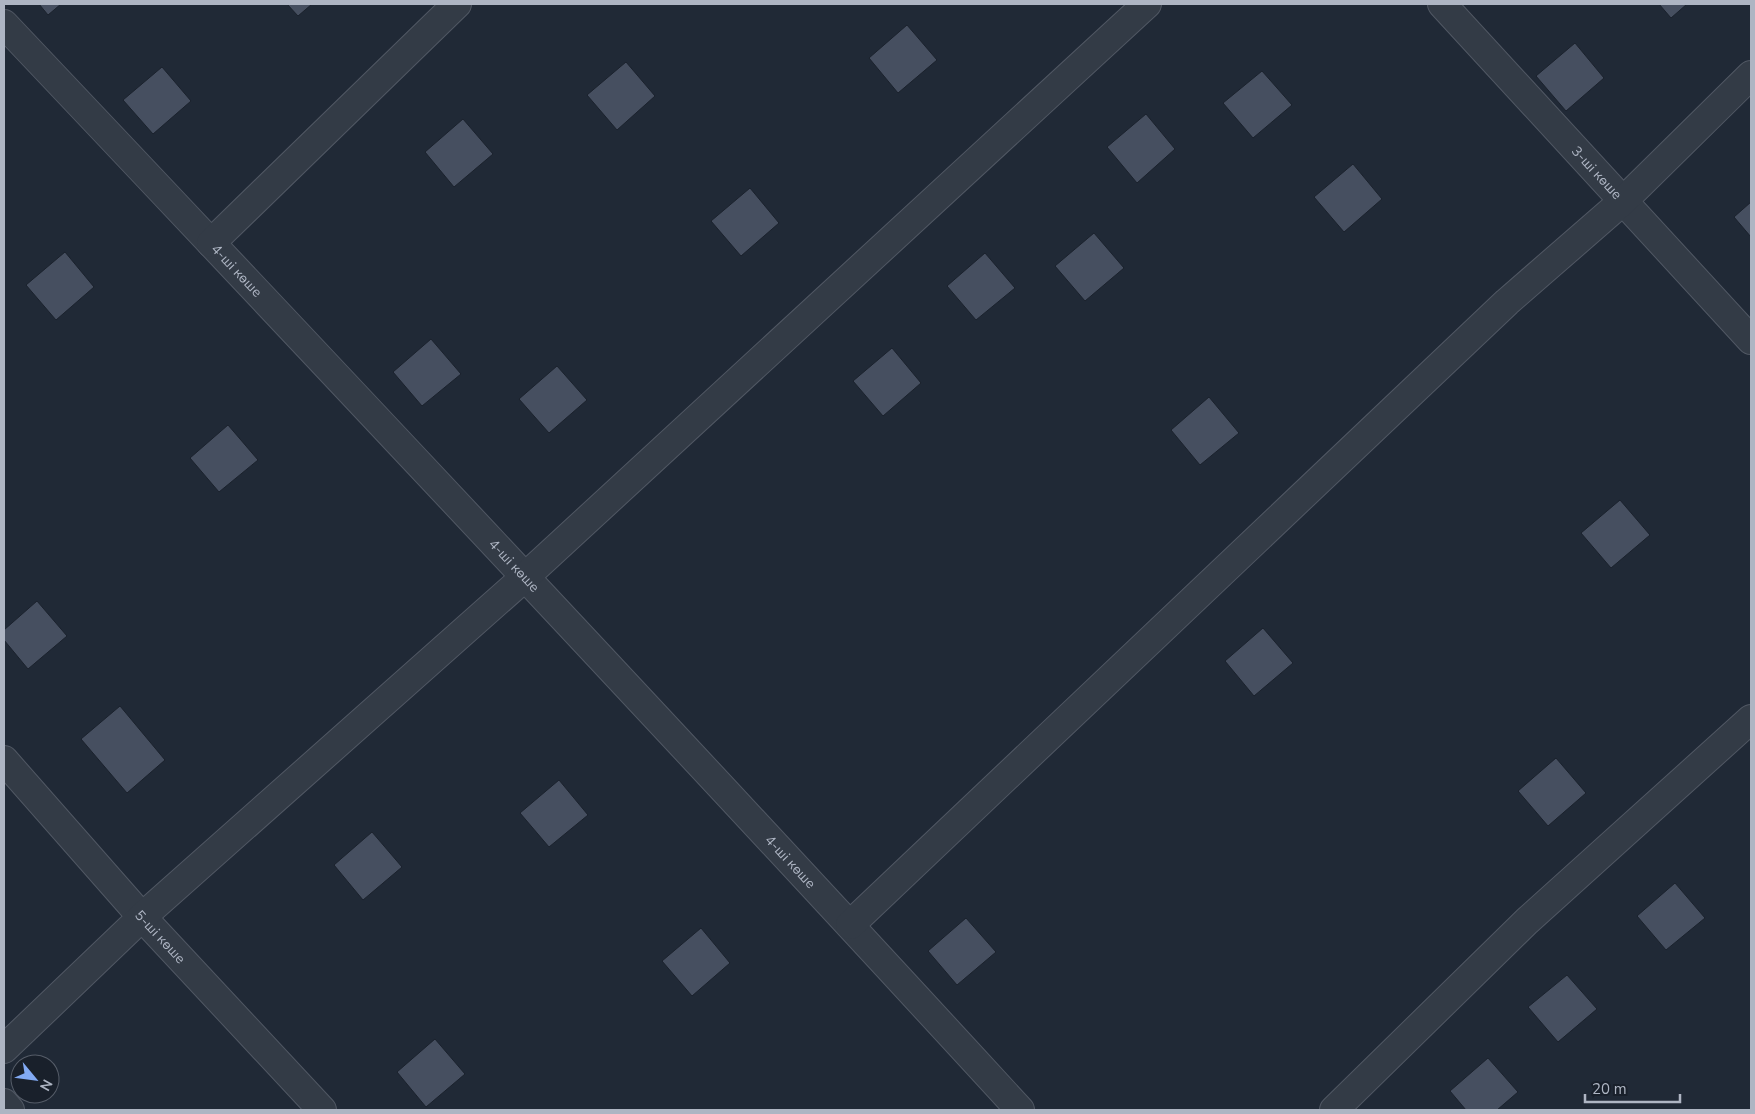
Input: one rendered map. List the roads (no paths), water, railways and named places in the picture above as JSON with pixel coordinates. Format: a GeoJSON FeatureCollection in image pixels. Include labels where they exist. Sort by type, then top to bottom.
{"type":"FeatureCollection","features":[{"type":"Feature","properties":{"kind":"lane"},"geometry":{"type":"LineString","coordinates":[[211,243],[457,4]]}},
{"type":"Feature","properties":{"kind":"lane"},"geometry":{"type":"LineString","coordinates":[[4,1049],[142,917],[525,577],[1146,4]]}},
{"type":"Feature","properties":{"kind":"lane","name":"3-ші көше"},"geometry":{"type":"LineString","coordinates":[[1442,4],[1751,340]]}},
{"type":"Feature","properties":{"kind":"lane","name":"4-ші көше"},"geometry":{"type":"LineString","coordinates":[[4,24],[525,577],[1020,1110]]}},
{"type":"Feature","properties":{"kind":"lane"},"geometry":{"type":"LineString","coordinates":[[850,925],[1507,302],[1623,201],[1751,75]]}},
{"type":"Feature","properties":{"kind":"lane"},"geometry":{"type":"LineString","coordinates":[[1334,1110],[1527,921],[1751,719]]}},
{"type":"Feature","properties":{"kind":"lane","name":"5-ші көше"},"geometry":{"type":"LineString","coordinates":[[4,760],[142,917],[322,1110]]}},
{"type":"Feature","properties":{"kind":"lane"},"geometry":{"type":"LineString","coordinates":[[4,1103],[10,1110]]}}]}
